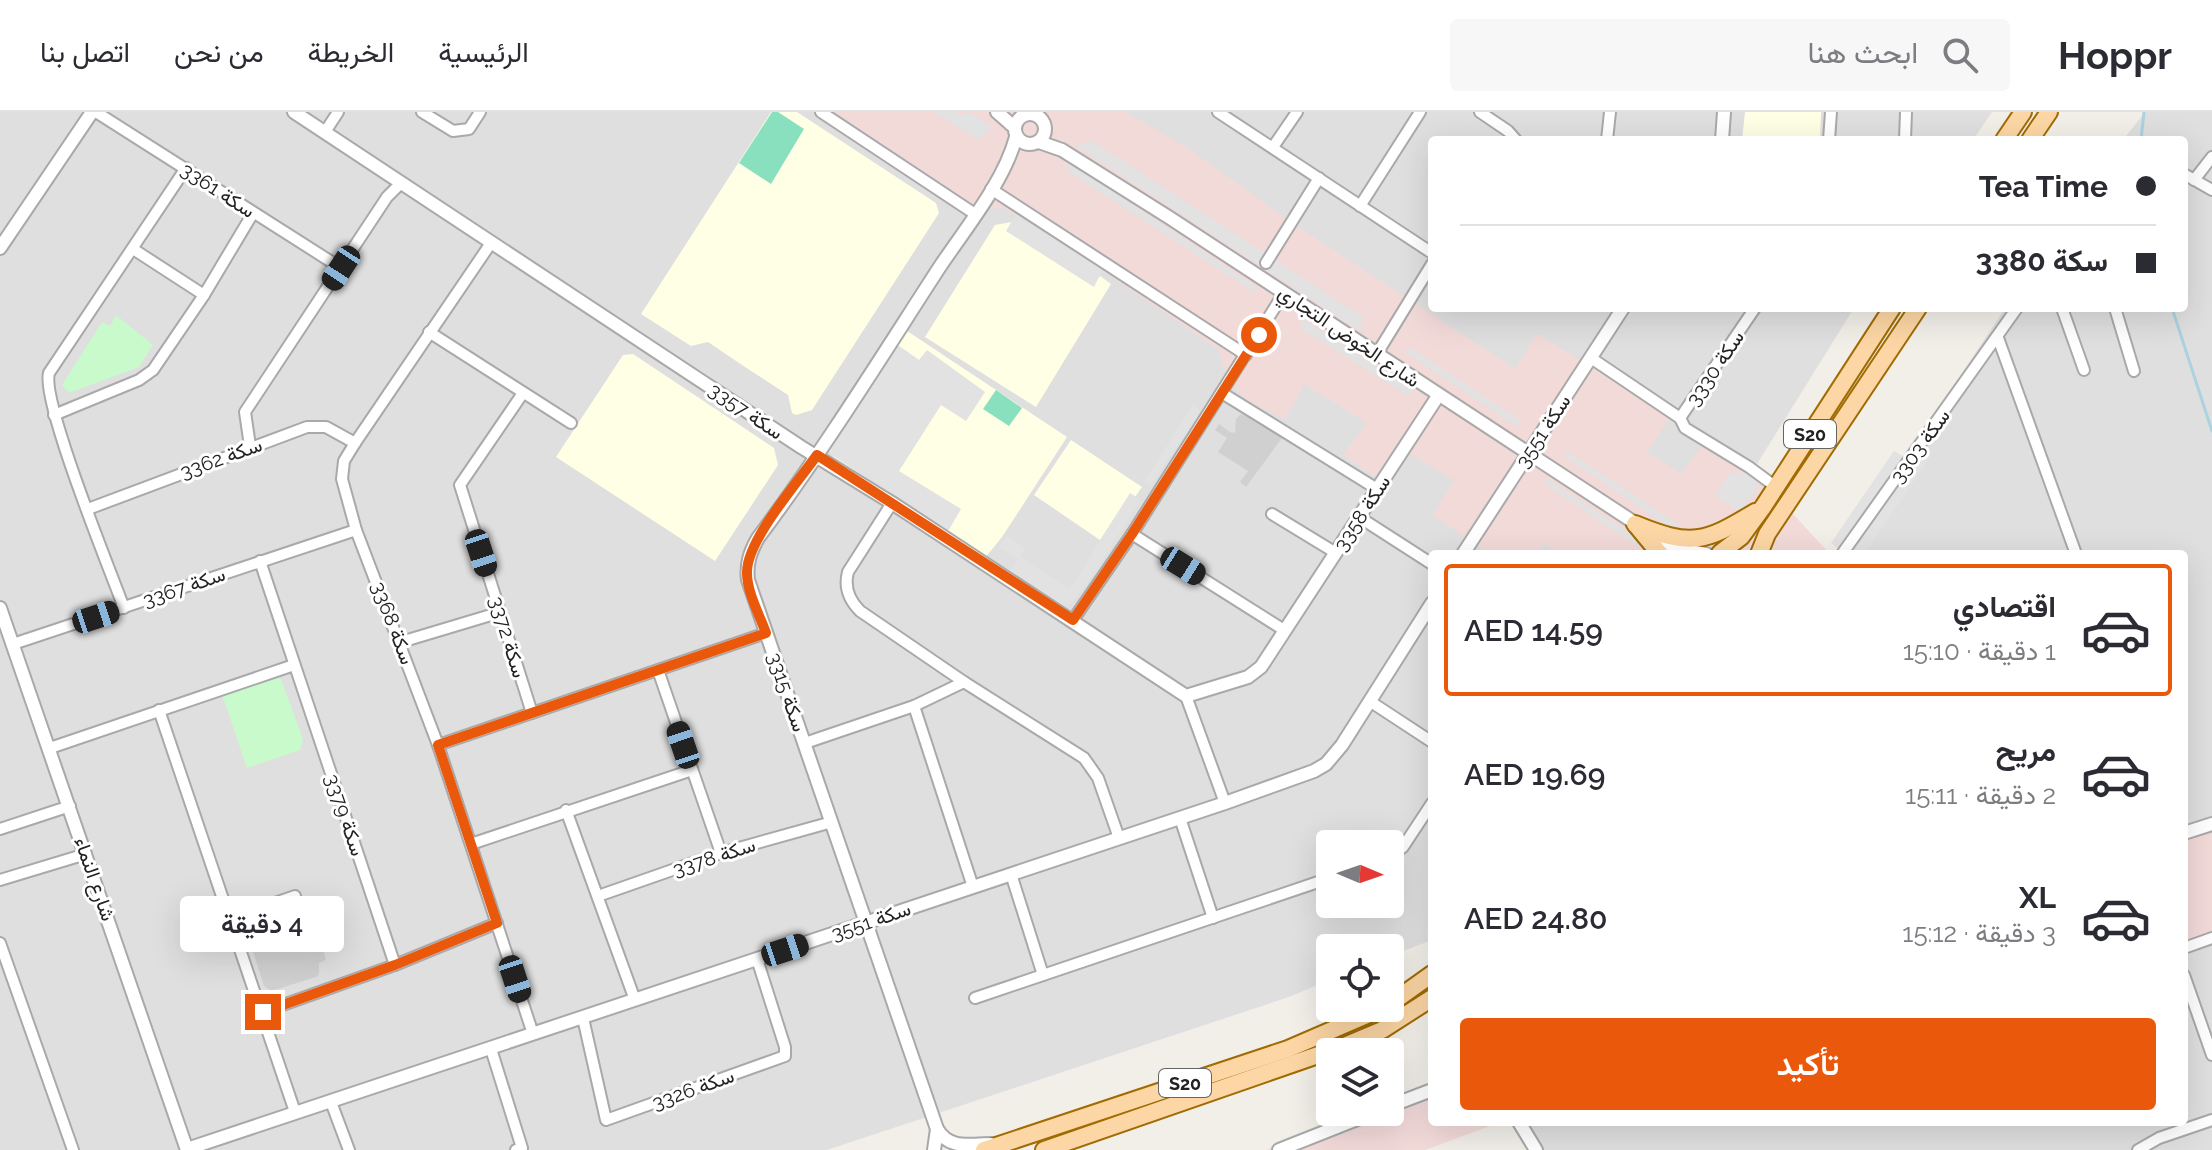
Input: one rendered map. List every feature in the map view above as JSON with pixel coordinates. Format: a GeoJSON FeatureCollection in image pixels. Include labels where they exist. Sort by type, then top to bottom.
{"type":"FeatureCollection","features":[{"type":"Feature","properties":{"kind":"main road"},"geometry":{"type":"LineString","coordinates":[[2007,136],[2023,112]]}},
{"type":"Feature","properties":{"kind":"main road"},"geometry":{"type":"LineString","coordinates":[[2033,136],[2049,112]]}},
{"type":"Feature","properties":{"kind":"main road","name":"S20"},"geometry":{"type":"LineString","coordinates":[[1723,550],[1741,537],[1763,507],[1889,312]]}},
{"type":"Feature","properties":{"kind":"main road","name":"S20"},"geometry":{"type":"LineString","coordinates":[[1761,550],[1767,534],[1915,312]]}},
{"type":"Feature","properties":{"kind":"main road"},"geometry":{"type":"LineString","coordinates":[[1635,524],[1672,538],[1692,539],[1706,537],[1732,526],[1763,507]]}},
{"type":"Feature","properties":{"kind":"main road"},"geometry":{"type":"LineString","coordinates":[[1635,524],[1657,550]]}},
{"type":"Feature","properties":{"kind":"main road"},"geometry":{"type":"LineString","coordinates":[[1404,994],[1428,977]]}},
{"type":"Feature","properties":{"kind":"main road","name":"S20"},"geometry":{"type":"LineString","coordinates":[[1044,1150],[1344,1046],[1382,1030],[1428,1001]]}},
{"type":"Feature","properties":{"kind":"main road","name":"S20"},"geometry":{"type":"LineString","coordinates":[[984,1150],[1288,1049],[1351,1022]]}},
{"type":"Feature","properties":{"kind":"street","name":"سكة 3361"},"geometry":{"type":"LineString","coordinates":[[94,112],[341,268]]}},
{"type":"Feature","properties":{"kind":"street"},"geometry":{"type":"LineString","coordinates":[[1,245],[94,112]]}},
{"type":"Feature","properties":{"kind":"street","name":"سكة 3357"},"geometry":{"type":"LineString","coordinates":[[294,112],[1186,696]]}},
{"type":"Feature","properties":{"kind":"street"},"geometry":{"type":"LineString","coordinates":[[325,132],[338,112]]}},
{"type":"Feature","properties":{"kind":"street"},"geometry":{"type":"LineString","coordinates":[[422,112],[453,131],[469,129],[480,112]]}},
{"type":"Feature","properties":{"kind":"street"},"geometry":{"type":"LineString","coordinates":[[821,112],[975,214]]}},
{"type":"Feature","properties":{"kind":"street","name":"شارع الخوض التجاري"},"geometry":{"type":"LineString","coordinates":[[997,112],[1031,121],[1062,150],[1378,352],[1438,396],[1635,524],[1673,548],[1684,550]]}},
{"type":"Feature","properties":{"kind":"street"},"geometry":{"type":"LineString","coordinates":[[1008,112],[1031,121],[1034,143]]}},
{"type":"Feature","properties":{"kind":"street"},"geometry":{"type":"LineString","coordinates":[[1218,112],[1428,250]]}},
{"type":"Feature","properties":{"kind":"street"},"geometry":{"type":"LineString","coordinates":[[1273,147],[1297,112]]}},
{"type":"Feature","properties":{"kind":"street"},"geometry":{"type":"LineString","coordinates":[[1360,206],[1420,112]]}},
{"type":"Feature","properties":{"kind":"street"},"geometry":{"type":"LineString","coordinates":[[1480,112],[1512,136]]}},
{"type":"Feature","properties":{"kind":"street"},"geometry":{"type":"LineString","coordinates":[[1607,136],[1610,112]]}},
{"type":"Feature","properties":{"kind":"street"},"geometry":{"type":"LineString","coordinates":[[1722,136],[1724,112]]}},
{"type":"Feature","properties":{"kind":"street"},"geometry":{"type":"LineString","coordinates":[[1829,136],[1831,112]]}},
{"type":"Feature","properties":{"kind":"street"},"geometry":{"type":"LineString","coordinates":[[1905,136],[1906,112]]}},
{"type":"Feature","properties":{"kind":"street","name":"سكة 3315"},"geometry":{"type":"LineString","coordinates":[[937,1129],[748,580],[748,561],[758,538],[817,455],[975,214],[1031,121]]}},
{"type":"Feature","properties":{"kind":"street","name":"شارع الخوض التجاري"},"geometry":{"type":"LineString","coordinates":[[1031,121],[1034,143],[1062,150]]}},
{"type":"Feature","properties":{"kind":"street","name":"سكة 3315"},"geometry":{"type":"LineString","coordinates":[[1002,169],[1034,143]]}},
{"type":"Feature","properties":{"kind":"street"},"geometry":{"type":"LineString","coordinates":[[2212,157],[2189,177],[2212,190]]}},
{"type":"Feature","properties":{"kind":"street"},"geometry":{"type":"LineString","coordinates":[[124,608],[54,415],[47,386],[49,373],[186,168]]}},
{"type":"Feature","properties":{"kind":"street"},"geometry":{"type":"LineString","coordinates":[[1266,263],[1319,178]]}},
{"type":"Feature","properties":{"kind":"street"},"geometry":{"type":"LineString","coordinates":[[250,446],[245,412],[387,197],[401,183]]}},
{"type":"Feature","properties":{"kind":"street"},"geometry":{"type":"LineString","coordinates":[[991,189],[1246,355]]}},
{"type":"Feature","properties":{"kind":"street"},"geometry":{"type":"LineString","coordinates":[[54,415],[139,380],[153,370],[204,295],[253,213]]}},
{"type":"Feature","properties":{"kind":"street","name":"سكة 3368"},"geometry":{"type":"LineString","coordinates":[[491,243],[355,443],[344,461],[342,479],[356,530],[438,745],[533,1034]]}},
{"type":"Feature","properties":{"kind":"street"},"geometry":{"type":"LineString","coordinates":[[133,249],[204,295]]}},
{"type":"Feature","properties":{"kind":"street"},"geometry":{"type":"LineString","coordinates":[[1378,352],[1428,271]]}},
{"type":"Feature","properties":{"kind":"street"},"geometry":{"type":"LineString","coordinates":[[1073,620],[1132,534],[1284,293]]}},
{"type":"Feature","properties":{"kind":"street","name":"سكة 3551"},"geometry":{"type":"LineString","coordinates":[[1466,550],[1620,312]]}},
{"type":"Feature","properties":{"kind":"street","name":"سكة 3330"},"geometry":{"type":"LineString","coordinates":[[1591,358],[1680,418],[1752,312]]}},
{"type":"Feature","properties":{"kind":"street","name":"سكة 3303"},"geometry":{"type":"LineString","coordinates":[[1845,550],[2014,312]]}},
{"type":"Feature","properties":{"kind":"street"},"geometry":{"type":"LineString","coordinates":[[2063,312],[2084,370]]}},
{"type":"Feature","properties":{"kind":"street"},"geometry":{"type":"LineString","coordinates":[[2116,312],[2134,371]]}},
{"type":"Feature","properties":{"kind":"street"},"geometry":{"type":"LineString","coordinates":[[429,332],[571,423]]}},
{"type":"Feature","properties":{"kind":"street"},"geometry":{"type":"LineString","coordinates":[[1998,338],[2075,550]]}},
{"type":"Feature","properties":{"kind":"street","name":"سكة 3372"},"geometry":{"type":"LineString","coordinates":[[523,393],[460,485],[532,713]]}},
{"type":"Feature","properties":{"kind":"street"},"geometry":{"type":"LineString","coordinates":[[1222,393],[1377,489]]}},
{"type":"Feature","properties":{"kind":"street","name":"سكة 3358"},"geometry":{"type":"LineString","coordinates":[[1186,696],[1256,673],[1438,396]]}},
{"type":"Feature","properties":{"kind":"street"},"geometry":{"type":"LineString","coordinates":[[1680,418],[1685,428],[1776,487]]}},
{"type":"Feature","properties":{"kind":"street","name":"سكة 3362"},"geometry":{"type":"LineString","coordinates":[[88,509],[250,446],[313,427],[331,429],[355,443]]}},
{"type":"Feature","properties":{"kind":"street"},"geometry":{"type":"LineString","coordinates":[[892,503],[848,572],[848,594],[860,611],[1084,758],[1098,778],[1119,838]]}},
{"type":"Feature","properties":{"kind":"street"},"geometry":{"type":"LineString","coordinates":[[1272,514],[1336,553]]}},
{"type":"Feature","properties":{"kind":"street"},"geometry":{"type":"LineString","coordinates":[[1359,517],[1428,561]]}},
{"type":"Feature","properties":{"kind":"street","name":"شارع الخوض التجاري"},"geometry":{"type":"LineString","coordinates":[[1635,524],[1665,550]]}},
{"type":"Feature","properties":{"kind":"street","name":"سكة 3367"},"geometry":{"type":"LineString","coordinates":[[13,644],[356,530]]}},
{"type":"Feature","properties":{"kind":"street"},"geometry":{"type":"LineString","coordinates":[[1132,534],[1284,630]]}},
{"type":"Feature","properties":{"kind":"street","name":"سكة 3379"},"geometry":{"type":"LineString","coordinates":[[260,561],[395,965]]}},
{"type":"Feature","properties":{"kind":"street","name":"شارع النماء"},"geometry":{"type":"LineString","coordinates":[[0,608],[187,1150]]}},
{"type":"Feature","properties":{"kind":"street","name":"سكة 3551"},"geometry":{"type":"LineString","coordinates":[[187,1150],[1225,803],[1326,764],[1371,702],[1428,609]]}},
{"type":"Feature","properties":{"kind":"street"},"geometry":{"type":"LineString","coordinates":[[401,642],[501,612]]}},
{"type":"Feature","properties":{"kind":"street"},"geometry":{"type":"LineString","coordinates":[[438,745],[766,633]]}},
{"type":"Feature","properties":{"kind":"street"},"geometry":{"type":"LineString","coordinates":[[50,748],[294,665]]}},
{"type":"Feature","properties":{"kind":"street"},"geometry":{"type":"LineString","coordinates":[[658,670],[721,853]]}},
{"type":"Feature","properties":{"kind":"street"},"geometry":{"type":"LineString","coordinates":[[805,743],[914,706],[964,682]]}},
{"type":"Feature","properties":{"kind":"street"},"geometry":{"type":"LineString","coordinates":[[1186,696],[1225,803]]}},
{"type":"Feature","properties":{"kind":"street"},"geometry":{"type":"LineString","coordinates":[[1371,702],[1428,739]]}},
{"type":"Feature","properties":{"kind":"street"},"geometry":{"type":"LineString","coordinates":[[914,706],[973,887]]}},
{"type":"Feature","properties":{"kind":"street"},"geometry":{"type":"LineString","coordinates":[[159,710],[295,1112]]}},
{"type":"Feature","properties":{"kind":"street"},"geometry":{"type":"LineString","coordinates":[[471,844],[692,770]]}},
{"type":"Feature","properties":{"kind":"street"},"geometry":{"type":"LineString","coordinates":[[0,829],[70,806]]}},
{"type":"Feature","properties":{"kind":"street"},"geometry":{"type":"LineString","coordinates":[[1404,845],[1428,809]]}},
{"type":"Feature","properties":{"kind":"street"},"geometry":{"type":"LineString","coordinates":[[566,810],[635,1000]]}},
{"type":"Feature","properties":{"kind":"street"},"geometry":{"type":"LineString","coordinates":[[1180,818],[1213,918]]}},
{"type":"Feature","properties":{"kind":"street","name":"سكة 3378"},"geometry":{"type":"LineString","coordinates":[[598,896],[721,853],[832,822]]}},
{"type":"Feature","properties":{"kind":"street"},"geometry":{"type":"LineString","coordinates":[[2188,832],[2212,824]]}},
{"type":"Feature","properties":{"kind":"street"},"geometry":{"type":"LineString","coordinates":[[0,880],[86,854]]}},
{"type":"Feature","properties":{"kind":"street"},"geometry":{"type":"LineString","coordinates":[[1011,874],[1043,975]]}},
{"type":"Feature","properties":{"kind":"street"},"geometry":{"type":"LineString","coordinates":[[975,998],[1316,883]]}},
{"type":"Feature","properties":{"kind":"street"},"geometry":{"type":"LineString","coordinates":[[231,918],[295,896]]}},
{"type":"Feature","properties":{"kind":"street"},"geometry":{"type":"LineString","coordinates":[[263,1012],[395,965],[497,923]]}},
{"type":"Feature","properties":{"kind":"street"},"geometry":{"type":"LineString","coordinates":[[2188,947],[2212,938]]}},
{"type":"Feature","properties":{"kind":"street"},"geometry":{"type":"LineString","coordinates":[[0,943],[73,1150]]}},
{"type":"Feature","properties":{"kind":"street","name":"سكة 3326"},"geometry":{"type":"LineString","coordinates":[[583,1018],[606,1120],[785,1056],[785,1047],[757,959]]}},
{"type":"Feature","properties":{"kind":"street"},"geometry":{"type":"LineString","coordinates":[[0,985],[13,980]]}},
{"type":"Feature","properties":{"kind":"street"},"geometry":{"type":"LineString","coordinates":[[2188,986],[2212,1055]]}},
{"type":"Feature","properties":{"kind":"street"},"geometry":{"type":"LineString","coordinates":[[491,1049],[522,1148],[516,1150]]}},
{"type":"Feature","properties":{"kind":"street"},"geometry":{"type":"LineString","coordinates":[[1404,1101],[1428,1092]]}},
{"type":"Feature","properties":{"kind":"street"},"geometry":{"type":"LineString","coordinates":[[331,1102],[349,1150]]}},
{"type":"Feature","properties":{"kind":"street"},"geometry":{"type":"LineString","coordinates":[[2138,1150],[2159,1138],[2211,1122]]}},
{"type":"Feature","properties":{"kind":"street"},"geometry":{"type":"LineString","coordinates":[[1279,1150],[1340,1126]]}},
{"type":"Feature","properties":{"kind":"street"},"geometry":{"type":"LineString","coordinates":[[1521,1126],[1536,1150]]}},
{"type":"Feature","properties":{"kind":"street"},"geometry":{"type":"LineString","coordinates":[[937,1129],[945,1140],[955,1145],[1003,1144]]}},
{"type":"Feature","properties":{"kind":"street"},"geometry":{"type":"LineString","coordinates":[[934,1150],[937,1129]]}},
{"type":"Feature","properties":{"kind":"shaded area"},"geometry":{"type":"Polygon","coordinates":[[[0,112],[1992,112],[1976,136],[1428,136],[1428,312],[1852,312],[1703,550],[1428,550],[1428,942],[1404,951],[1404,934],[1316,934],[1316,986],[827,1150],[0,1150],[0,112]]]}},
{"type":"Feature","properties":{"kind":"shaded area"},"geometry":{"type":"Polygon","coordinates":[[[771,112],[797,112],[936,203],[939,213],[812,410],[796,415],[792,413],[788,395],[708,342],[691,346],[641,314],[771,112]]]}},
{"type":"Feature","properties":{"kind":"shaded area"},"geometry":{"type":"Polygon","coordinates":[[[816,112],[1125,112],[1188,148],[1294,224],[1515,369],[1537,334],[1609,377],[1669,418],[1647,452],[1681,474],[1704,444],[1757,475],[1826,550],[1554,550],[1544,544],[1540,550],[1484,550],[1433,515],[1454,480],[1401,449],[1384,475],[1374,476],[1343,455],[1367,423],[1304,384],[1285,419],[1246,400],[1226,375],[1219,350],[1102,270],[1003,208],[988,209],[969,216],[816,112]]]}},
{"type":"Feature","properties":{"kind":"shaded area"},"geometry":{"type":"Polygon","coordinates":[[[934,112],[955,112],[961,116],[969,112],[992,127],[979,140],[934,112]]]}},
{"type":"Feature","properties":{"kind":"shaded area"},"geometry":{"type":"Polygon","coordinates":[[[1745,112],[1821,112],[1820,136],[1742,136],[1745,112]]]}},
{"type":"Feature","properties":{"kind":"shaded area"},"geometry":{"type":"Polygon","coordinates":[[[2145,112],[2212,112],[2212,1150],[1534,1150],[1517,1126],[2188,1126],[2188,550],[1841,550],[2002,312],[2188,312],[2188,136],[2126,136],[2145,112]]]}},
{"type":"Feature","properties":{"kind":"shaded area"},"geometry":{"type":"Polygon","coordinates":[[[1092,141],[1363,317],[1360,331],[1075,145],[1092,141]]]}},
{"type":"Feature","properties":{"kind":"shaded area"},"geometry":{"type":"Polygon","coordinates":[[[1067,161],[1258,288],[1254,292],[1067,171],[1067,161]]]}},
{"type":"Feature","properties":{"kind":"shaded area"},"geometry":{"type":"Polygon","coordinates":[[[1016,214],[1102,270],[1094,287],[1006,231],[1016,214]]]}},
{"type":"Feature","properties":{"kind":"shaded area"},"geometry":{"type":"Polygon","coordinates":[[[1012,222],[1007,231],[1093,286],[1100,276],[1111,284],[1036,407],[925,337],[995,225],[1012,222]]]}},
{"type":"Feature","properties":{"kind":"shaded area"},"geometry":{"type":"Polygon","coordinates":[[[1303,319],[1414,392],[1408,396],[1300,328],[1303,319]]]}},
{"type":"Feature","properties":{"kind":"shaded area"},"geometry":{"type":"Polygon","coordinates":[[[904,329],[1067,437],[985,558],[834,457],[828,448],[904,329]]]}},
{"type":"Feature","properties":{"kind":"shaded area"},"geometry":{"type":"Polygon","coordinates":[[[895,343],[919,360],[927,350],[985,392],[966,421],[941,405],[899,471],[961,509],[947,533],[832,455],[828,444],[895,343]]]}},
{"type":"Feature","properties":{"kind":"shaded area"},"geometry":{"type":"Polygon","coordinates":[[[1409,347],[1519,420],[1518,427],[1405,352],[1409,347]]]}},
{"type":"Feature","properties":{"kind":"shaded area"},"geometry":{"type":"Polygon","coordinates":[[[633,354],[774,448],[778,465],[715,561],[556,457],[623,355],[633,354]]]}},
{"type":"Feature","properties":{"kind":"shaded area"},"geometry":{"type":"Polygon","coordinates":[[[1193,405],[1201,411],[1151,485],[1144,481],[1193,405]]]}},
{"type":"Feature","properties":{"kind":"shaded area"},"geometry":{"type":"Polygon","coordinates":[[[1241,414],[1282,438],[1246,487],[1240,482],[1248,471],[1218,452],[1227,438],[1215,430],[1219,424],[1235,433],[1236,419],[1241,414]]]}},
{"type":"Feature","properties":{"kind":"shaded area"},"geometry":{"type":"Polygon","coordinates":[[[1071,440],[1142,487],[1135,497],[1130,494],[1100,540],[1034,495],[1071,440]]]}},
{"type":"Feature","properties":{"kind":"shaded area"},"geometry":{"type":"Polygon","coordinates":[[[1921,450],[1931,456],[1868,550],[1855,550],[1921,450]]]}},
{"type":"Feature","properties":{"kind":"shaded area"},"geometry":{"type":"Polygon","coordinates":[[[1567,451],[1676,523],[1674,530],[1564,456],[1567,451]]]}},
{"type":"Feature","properties":{"kind":"shaded area"},"geometry":{"type":"Polygon","coordinates":[[[1894,451],[1904,457],[1841,550],[1831,543],[1894,451]]]}},
{"type":"Feature","properties":{"kind":"shaded area"},"geometry":{"type":"Polygon","coordinates":[[[1744,469],[1754,476],[1758,488],[1740,512],[1715,495],[1731,472],[1738,477],[1744,469]]]}},
{"type":"Feature","properties":{"kind":"shaded area"},"geometry":{"type":"Polygon","coordinates":[[[1546,478],[1641,541],[1640,548],[1546,485],[1546,478]]]}},
{"type":"Feature","properties":{"kind":"shaded area"},"geometry":{"type":"Polygon","coordinates":[[[1130,493],[1141,500],[1071,603],[1057,605],[1007,574],[1018,558],[998,548],[1007,536],[1026,548],[1020,557],[1070,589],[1130,493]]]}},
{"type":"Feature","properties":{"kind":"shaded area"},"geometry":{"type":"Polygon","coordinates":[[[2212,824],[2212,938],[2188,947],[2188,832],[2212,824]]]}},
{"type":"Feature","properties":{"kind":"shaded area"},"geometry":{"type":"Polygon","coordinates":[[[309,900],[326,960],[319,963],[316,977],[271,991],[264,986],[244,923],[309,900]]]}},
{"type":"Feature","properties":{"kind":"shaded area"},"geometry":{"type":"Polygon","coordinates":[[[1428,1092],[1428,1126],[1490,1126],[1425,1150],[1266,1150],[1334,1126],[1404,1126],[1404,1101],[1428,1092]]]}},
{"type":"Feature","properties":{"kind":"green space"},"geometry":{"type":"Polygon","coordinates":[[[772,112],[778,112],[804,129],[771,184],[739,163],[772,112]]]}},
{"type":"Feature","properties":{"kind":"green space"},"geometry":{"type":"Polygon","coordinates":[[[116,315],[153,345],[139,367],[69,393],[62,385],[102,322],[110,326],[116,315]]]}},
{"type":"Feature","properties":{"kind":"green space"},"geometry":{"type":"Polygon","coordinates":[[[996,390],[1022,408],[1009,426],[983,409],[996,390]]]}},
{"type":"Feature","properties":{"kind":"green space"},"geometry":{"type":"Polygon","coordinates":[[[274,676],[280,677],[303,739],[300,750],[247,768],[222,694],[274,676]]]}},
{"type":"Feature","properties":{"kind":"waterway"},"geometry":{"type":"LineString","coordinates":[[2141,136],[2144,112]]}},
{"type":"Feature","properties":{"kind":"waterway"},"geometry":{"type":"LineString","coordinates":[[2173,312],[2212,431]]}},
{"type":"Feature","properties":{"kind":"route"},"geometry":{"type":"LineString","coordinates":[[263,1012],[395,965],[497,923],[438,745],[766,633],[748,580],[748,561],[758,538],[817,455],[1073,620],[1132,534],[1259,335]]}}]}
